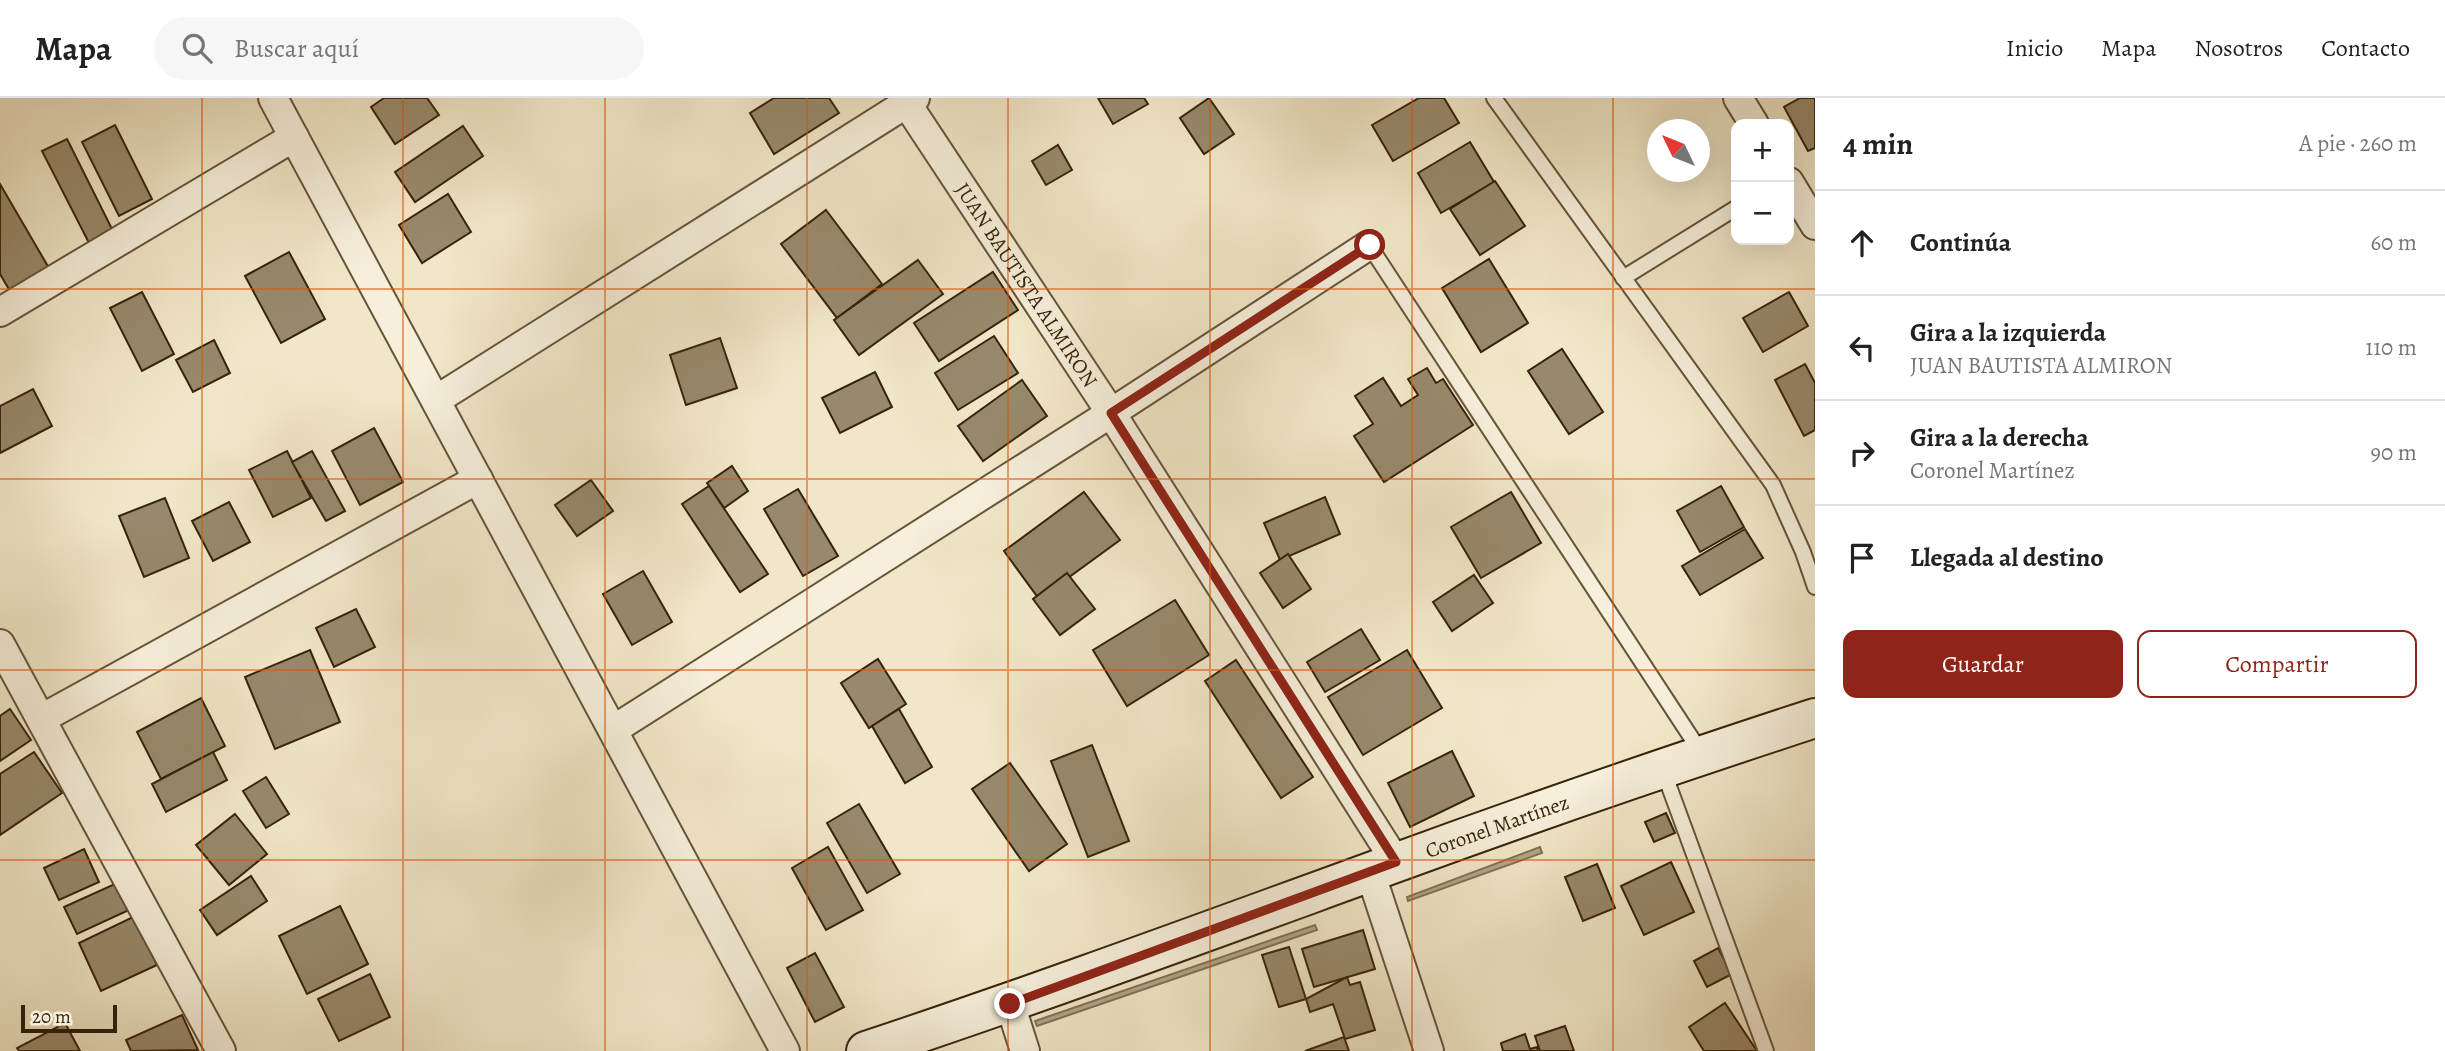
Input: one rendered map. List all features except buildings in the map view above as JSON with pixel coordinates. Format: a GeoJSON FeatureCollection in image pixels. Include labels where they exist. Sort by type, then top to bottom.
{"type":"FeatureCollection","features":[{"type":"Feature","properties":{"kind":"main road","name":"Coronel Martínez"},"geometry":{"type":"LineString","coordinates":[[866,1051],[1010,1004],[1383,867],[1815,718]]}},
{"type":"Feature","properties":{"kind":"street"},"geometry":{"type":"LineString","coordinates":[[1738,98],[1751,119]]}},
{"type":"Feature","properties":{"kind":"street"},"geometry":{"type":"LineString","coordinates":[[275,99],[785,1051]]}},
{"type":"Feature","properties":{"kind":"street"},"geometry":{"type":"LineString","coordinates":[[436,400],[908,100]]}},
{"type":"Feature","properties":{"kind":"street","name":"JUAN BAUTISTA ALMIRON"},"geometry":{"type":"LineString","coordinates":[[908,100],[1111,413],[1383,867],[1429,1051]]}},
{"type":"Feature","properties":{"kind":"street"},"geometry":{"type":"LineString","coordinates":[[0,312],[294,137]]}},
{"type":"Feature","properties":{"kind":"street"},"geometry":{"type":"LineString","coordinates":[[1794,190],[1815,225]]}},
{"type":"Feature","properties":{"kind":"street"},"geometry":{"type":"LineString","coordinates":[[613,730],[1370,245]]}},
{"type":"Feature","properties":{"kind":"street"},"geometry":{"type":"LineString","coordinates":[[41,719],[478,480]]}},
{"type":"Feature","properties":{"kind":"street"},"geometry":{"type":"LineString","coordinates":[[0,644],[221,1051]]}},
{"type":"Feature","properties":{"kind":"street"},"geometry":{"type":"LineString","coordinates":[[1010,1004],[1024,1051]]}},
{"type":"Feature","properties":{"kind":"lane"},"geometry":{"type":"LineString","coordinates":[[1494,98],[1773,485],[1803,552],[1815,587]]}},
{"type":"Feature","properties":{"kind":"lane"},"geometry":{"type":"LineString","coordinates":[[1623,278],[1731,211]]}},
{"type":"Feature","properties":{"kind":"lane"},"geometry":{"type":"LineString","coordinates":[[1370,245],[1703,755]]}},
{"type":"Feature","properties":{"kind":"lane"},"geometry":{"type":"LineString","coordinates":[[1662,769],[1766,1051]]}},
{"type":"Feature","properties":{"kind":"shaded area"},"geometry":{"type":"Polygon","coordinates":[[[1540,847],[1542,853],[1408,901],[1407,897],[1540,847]]]}},
{"type":"Feature","properties":{"kind":"shaded area"},"geometry":{"type":"Polygon","coordinates":[[[1315,925],[1317,930],[1037,1026],[1035,1021],[1315,925]]]}},
{"type":"Feature","properties":{"kind":"route"},"geometry":{"type":"LineString","coordinates":[[1010,1004],[1396,862],[1111,413],[1370,245]]}}]}
